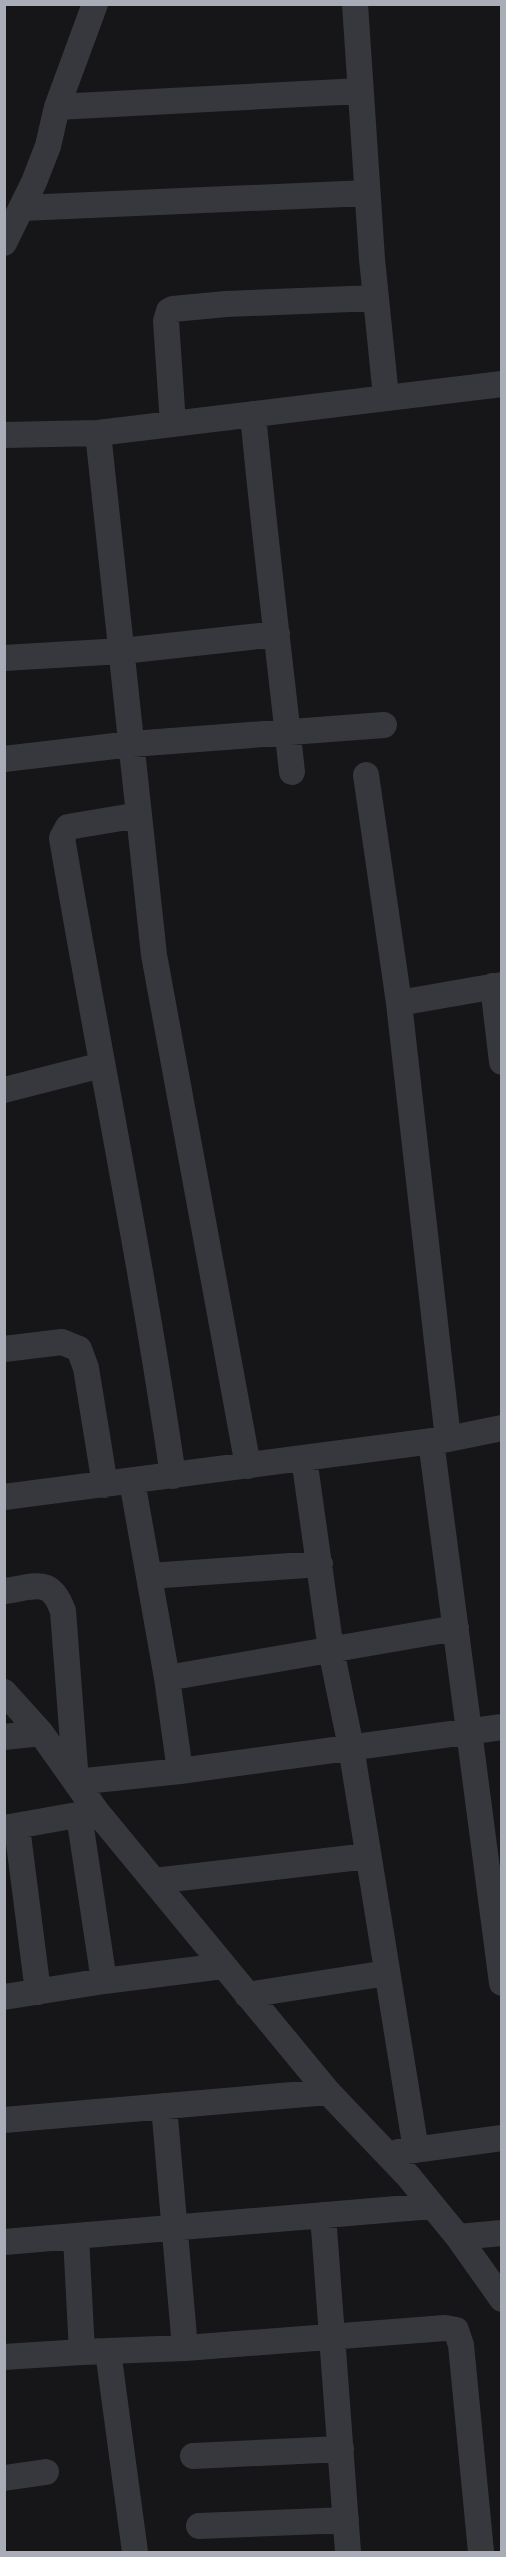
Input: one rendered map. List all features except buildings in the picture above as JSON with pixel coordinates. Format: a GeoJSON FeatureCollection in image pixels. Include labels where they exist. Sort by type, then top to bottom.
{"type":"FeatureCollection","features":[{"type":"Feature","properties":{"kind":"street"},"geometry":{"type":"LineString","coordinates":[[4,243],[22,208],[48,146],[57,107],[96,4]]}},
{"type":"Feature","properties":{"kind":"street"},"geometry":{"type":"LineString","coordinates":[[355,4],[367,192],[386,397]]}},
{"type":"Feature","properties":{"kind":"street"},"geometry":{"type":"LineString","coordinates":[[57,107],[360,91]]}},
{"type":"Feature","properties":{"kind":"street"},"geometry":{"type":"LineString","coordinates":[[22,208],[367,192]]}},
{"type":"Feature","properties":{"kind":"street"},"geometry":{"type":"LineString","coordinates":[[173,423],[166,321],[172,309],[226,304],[376,298]]}},
{"type":"Feature","properties":{"kind":"street"},"geometry":{"type":"LineString","coordinates":[[4,435],[98,433],[501,384]]}},
{"type":"Feature","properties":{"kind":"street"},"geometry":{"type":"LineString","coordinates":[[253,414],[269,583],[292,772]]}},
{"type":"Feature","properties":{"kind":"street"},"geometry":{"type":"LineString","coordinates":[[98,433],[154,955],[248,1466]]}},
{"type":"Feature","properties":{"kind":"street"},"geometry":{"type":"LineString","coordinates":[[4,658],[122,651],[277,634]]}},
{"type":"Feature","properties":{"kind":"street"},"geometry":{"type":"LineString","coordinates":[[4,759],[132,744],[384,725]]}},
{"type":"Feature","properties":{"kind":"street"},"geometry":{"type":"LineString","coordinates":[[366,775],[399,1003],[456,1628],[501,1983]]}},
{"type":"Feature","properties":{"kind":"street"},"geometry":{"type":"LineString","coordinates":[[139,815],[68,827],[63,834],[102,1065],[150,1321],[174,1476]]}},
{"type":"Feature","properties":{"kind":"street"},"geometry":{"type":"LineString","coordinates":[[399,1003],[497,985],[501,1062]]}},
{"type":"Feature","properties":{"kind":"street"},"geometry":{"type":"LineString","coordinates":[[4,1090],[102,1065]]}},
{"type":"Feature","properties":{"kind":"street"},"geometry":{"type":"LineString","coordinates":[[4,1349],[62,1342],[79,1349],[86,1368],[105,1485]]}},
{"type":"Feature","properties":{"kind":"street"},"geometry":{"type":"LineString","coordinates":[[4,1497],[439,1440],[501,1428]]}},
{"type":"Feature","properties":{"kind":"street"},"geometry":{"type":"LineString","coordinates":[[304,1458],[331,1650],[351,1747],[416,2150]]}},
{"type":"Feature","properties":{"kind":"street"},"geometry":{"type":"LineString","coordinates":[[132,1481],[167,1678],[180,1771]]}},
{"type":"Feature","properties":{"kind":"street"},"geometry":{"type":"LineString","coordinates":[[149,1576],[320,1564]]}},
{"type":"Feature","properties":{"kind":"street"},"geometry":{"type":"LineString","coordinates":[[4,1592],[43,1587],[54,1592],[63,1611],[76,1782]]}},
{"type":"Feature","properties":{"kind":"street"},"geometry":{"type":"LineString","coordinates":[[167,1678],[456,1628]]}},
{"type":"Feature","properties":{"kind":"street"},"geometry":{"type":"LineString","coordinates":[[4,1692],[41,1733],[76,1782],[88,1813],[104,1981]]}},
{"type":"Feature","properties":{"kind":"street"},"geometry":{"type":"LineString","coordinates":[[76,1782],[180,1771],[501,1727]]}},
{"type":"Feature","properties":{"kind":"street"},"geometry":{"type":"LineString","coordinates":[[4,1737],[41,1733]]}},
{"type":"Feature","properties":{"kind":"street"},"geometry":{"type":"LineString","coordinates":[[38,1992],[11,1828],[88,1813]]}},
{"type":"Feature","properties":{"kind":"street"},"geometry":{"type":"LineString","coordinates":[[88,1813],[154,1881],[328,2092],[387,2154],[432,2206],[458,2237],[501,2299]]}},
{"type":"Feature","properties":{"kind":"street"},"geometry":{"type":"LineString","coordinates":[[154,1881],[368,1856]]}},
{"type":"Feature","properties":{"kind":"street"},"geometry":{"type":"LineString","coordinates":[[4,1997],[104,1981],[223,1966]]}},
{"type":"Feature","properties":{"kind":"street"},"geometry":{"type":"LineString","coordinates":[[247,1995],[387,1973]]}},
{"type":"Feature","properties":{"kind":"street"},"geometry":{"type":"LineString","coordinates":[[4,2120],[328,2092]]}},
{"type":"Feature","properties":{"kind":"street"},"geometry":{"type":"LineString","coordinates":[[164,2106],[185,2348]]}},
{"type":"Feature","properties":{"kind":"street"},"geometry":{"type":"LineString","coordinates":[[387,2154],[501,2138]]}},
{"type":"Feature","properties":{"kind":"street"},"geometry":{"type":"LineString","coordinates":[[4,2242],[432,2206]]}},
{"type":"Feature","properties":{"kind":"street"},"geometry":{"type":"LineString","coordinates":[[323,2215],[348,2553]]}},
{"type":"Feature","properties":{"kind":"street"},"geometry":{"type":"LineString","coordinates":[[458,2237],[501,2233]]}},
{"type":"Feature","properties":{"kind":"street"},"geometry":{"type":"LineString","coordinates":[[76,2237],[82,2352]]}},
{"type":"Feature","properties":{"kind":"street"},"geometry":{"type":"LineString","coordinates":[[4,2357],[185,2348],[445,2328],[456,2330],[461,2345],[481,2553]]}},
{"type":"Feature","properties":{"kind":"street"},"geometry":{"type":"LineString","coordinates":[[108,2351],[135,2553]]}},
{"type":"Feature","properties":{"kind":"street"},"geometry":{"type":"LineString","coordinates":[[193,2456],[341,2449]]}},
{"type":"Feature","properties":{"kind":"street"},"geometry":{"type":"LineString","coordinates":[[4,2478],[46,2472]]}},
{"type":"Feature","properties":{"kind":"street"},"geometry":{"type":"LineString","coordinates":[[199,2526],[346,2520]]}}]}
